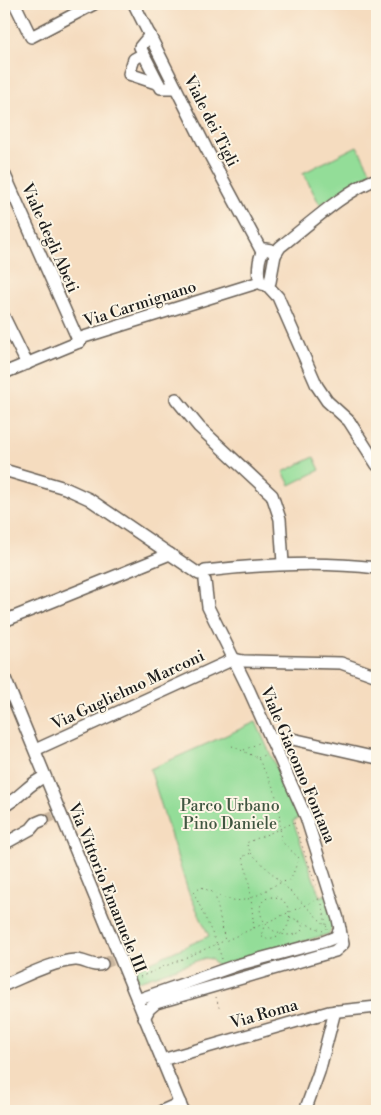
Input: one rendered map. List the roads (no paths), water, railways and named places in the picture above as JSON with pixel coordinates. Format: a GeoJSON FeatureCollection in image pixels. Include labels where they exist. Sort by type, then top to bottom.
{"type":"FeatureCollection","features":[{"type":"Feature","properties":{"kind":"street"},"geometry":{"type":"LineString","coordinates":[[15,4],[31,37],[94,4]]}},
{"type":"Feature","properties":{"kind":"street","name":"Viale dei Tigli"},"geometry":{"type":"LineString","coordinates":[[134,4],[262,252]]}},
{"type":"Feature","properties":{"kind":"street"},"geometry":{"type":"LineString","coordinates":[[150,35],[140,48],[161,88],[176,88]]}},
{"type":"Feature","properties":{"kind":"street"},"geometry":{"type":"LineString","coordinates":[[143,54],[134,59],[129,74],[159,84]]}},
{"type":"Feature","properties":{"kind":"street","name":"Viale degli Abeti"},"geometry":{"type":"LineString","coordinates":[[4,173],[79,342]]}},
{"type":"Feature","properties":{"kind":"street"},"geometry":{"type":"LineString","coordinates":[[263,283],[270,282],[275,255],[280,248],[367,182],[377,179]]}},
{"type":"Feature","properties":{"kind":"street"},"geometry":{"type":"LineString","coordinates":[[275,255],[269,249],[262,252],[263,283],[278,297],[317,386],[327,401],[349,421],[377,465]]}},
{"type":"Feature","properties":{"kind":"street","name":"Via Carmignano"},"geometry":{"type":"LineString","coordinates":[[4,374],[79,342],[84,337],[263,283]]}},
{"type":"Feature","properties":{"kind":"street"},"geometry":{"type":"LineString","coordinates":[[4,317],[27,364]]}},
{"type":"Feature","properties":{"kind":"street"},"geometry":{"type":"LineString","coordinates":[[176,399],[199,427],[272,496],[280,519],[283,563]]}},
{"type":"Feature","properties":{"kind":"street"},"geometry":{"type":"LineString","coordinates":[[4,470],[75,492],[103,508],[203,575],[283,563],[349,565],[377,568]]}},
{"type":"Feature","properties":{"kind":"street"},"geometry":{"type":"LineString","coordinates":[[4,621],[170,554]]}},
{"type":"Feature","properties":{"kind":"street","name":"Viale Giacomo Fontana"},"geometry":{"type":"LineString","coordinates":[[203,575],[208,607],[234,659],[269,744],[306,817],[340,929]]}},
{"type":"Feature","properties":{"kind":"street"},"geometry":{"type":"LineString","coordinates":[[234,659],[243,661],[341,663],[377,676]]}},
{"type":"Feature","properties":{"kind":"street","name":"Via Guglielmo Marconi"},"geometry":{"type":"LineString","coordinates":[[35,750],[234,659]]}},
{"type":"Feature","properties":{"kind":"street","name":"Via Vittorio Emanuele III"},"geometry":{"type":"LineString","coordinates":[[4,676],[35,750],[57,814],[116,958],[137,1000],[181,1107]]}},
{"type":"Feature","properties":{"kind":"street"},"geometry":{"type":"LineString","coordinates":[[269,744],[288,738],[377,758]]}},
{"type":"Feature","properties":{"kind":"street"},"geometry":{"type":"LineString","coordinates":[[4,806],[19,796],[33,782],[44,777]]}},
{"type":"Feature","properties":{"kind":"street"},"geometry":{"type":"LineString","coordinates":[[4,844],[43,820]]}},
{"type":"Feature","properties":{"kind":"street"},"geometry":{"type":"LineString","coordinates":[[137,1000],[237,965],[323,942],[336,936],[340,929]]}},
{"type":"Feature","properties":{"kind":"street"},"geometry":{"type":"LineString","coordinates":[[144,1018],[149,1009],[156,1003],[335,951],[343,944],[340,929]]}},
{"type":"Feature","properties":{"kind":"street"},"geometry":{"type":"LineString","coordinates":[[4,985],[62,962],[78,960],[98,966],[102,964]]}},
{"type":"Feature","properties":{"kind":"street","name":"Via Roma"},"geometry":{"type":"LineString","coordinates":[[162,1060],[335,1011],[377,1007]]}},
{"type":"Feature","properties":{"kind":"street"},"geometry":{"type":"LineString","coordinates":[[305,1111],[319,1072],[335,1011]]}},
{"type":"Feature","properties":{"kind":"street"},"geometry":{"type":"LineString","coordinates":[[162,1111],[181,1107]]}},
{"type":"Feature","properties":{"kind":"tunnel"},"geometry":{"type":"LineString","coordinates":[[43,820],[55,815]]}},
{"type":"Feature","properties":{"kind":"tunnel"},"geometry":{"type":"LineString","coordinates":[[102,964],[115,959]]}},
{"type":"Feature","properties":{"kind":"park label","name":"Parco Urbano Pino Daniele"},"geometry":{"type":"Point","coordinates":[230,815]}}]}
